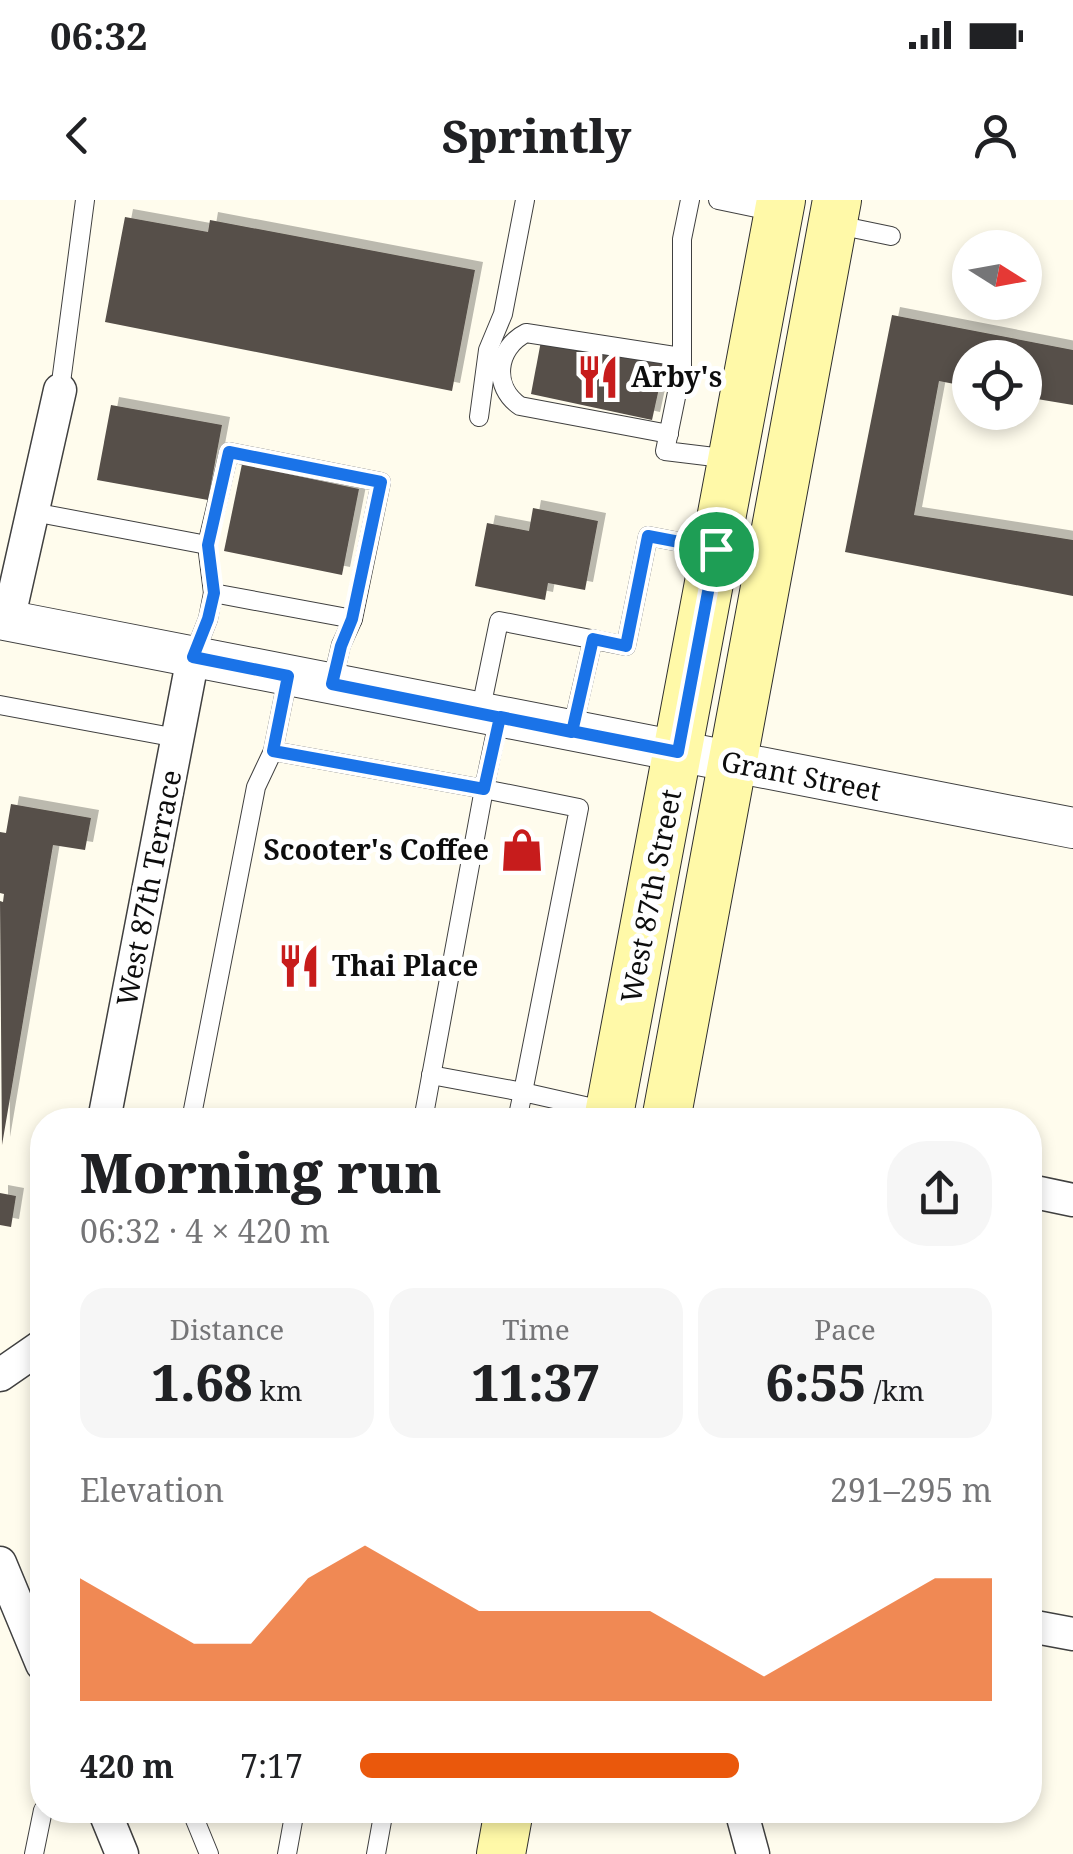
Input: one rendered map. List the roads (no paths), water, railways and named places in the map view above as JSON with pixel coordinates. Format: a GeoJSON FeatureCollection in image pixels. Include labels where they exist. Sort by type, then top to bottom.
{"type":"FeatureCollection","features":[{"type":"Feature","properties":{"kind":"main road","name":"West 87th Street"},"geometry":{"type":"LineString","coordinates":[[625,1108],[678,752],[780,206]]}},
{"type":"Feature","properties":{"kind":"main road","name":"West 87th Street"},"geometry":{"type":"LineString","coordinates":[[668,1108],[834,212]]}},
{"type":"Feature","properties":{"kind":"main road"},"geometry":{"type":"LineString","coordinates":[[501,1854],[507,1823]]}},
{"type":"Feature","properties":{"kind":"street"},"geometry":{"type":"LineString","coordinates":[[4,620],[60,390]]}},
{"type":"Feature","properties":{"kind":"street","name":"Grant Street"},"geometry":{"type":"LineString","coordinates":[[4,620],[1073,828]]}},
{"type":"Feature","properties":{"kind":"street","name":"West 87th Terrace"},"geometry":{"type":"LineString","coordinates":[[106,1108],[193,657]]}},
{"type":"Feature","properties":{"kind":"street"},"geometry":{"type":"LineString","coordinates":[[1042,1194],[1073,1200]]}},
{"type":"Feature","properties":{"kind":"street"},"geometry":{"type":"LineString","coordinates":[[0,1376],[30,1355]]}},
{"type":"Feature","properties":{"kind":"street"},"geometry":{"type":"LineString","coordinates":[[0,1563],[30,1635]]}},
{"type":"Feature","properties":{"kind":"street"},"geometry":{"type":"LineString","coordinates":[[1042,1628],[1073,1634]]}},
{"type":"Feature","properties":{"kind":"street"},"geometry":{"type":"LineString","coordinates":[[109,1823],[122,1854]]}},
{"type":"Feature","properties":{"kind":"street"},"geometry":{"type":"LineString","coordinates":[[745,1823],[753,1854]]}},
{"type":"Feature","properties":{"kind":"lane"},"geometry":{"type":"LineString","coordinates":[[60,390],[85,200]]}},
{"type":"Feature","properties":{"kind":"lane"},"geometry":{"type":"LineString","coordinates":[[478,417],[488,350],[503,314],[525,200]]}},
{"type":"Feature","properties":{"kind":"lane"},"geometry":{"type":"LineString","coordinates":[[690,200],[682,239],[682,357],[665,451],[732,460]]}},
{"type":"Feature","properties":{"kind":"lane"},"geometry":{"type":"LineString","coordinates":[[718,200],[780,206]]}},
{"type":"Feature","properties":{"kind":"lane"},"geometry":{"type":"LineString","coordinates":[[834,212],[890,236]]}},
{"type":"Feature","properties":{"kind":"lane"},"geometry":{"type":"LineString","coordinates":[[669,434],[520,406],[507,398],[501,386],[502,373],[514,339],[526,333],[682,357]]}},
{"type":"Feature","properties":{"kind":"lane"},"geometry":{"type":"LineString","coordinates":[[193,657],[214,593],[208,545],[229,452],[381,482],[352,619],[332,684]]}},
{"type":"Feature","properties":{"kind":"lane"},"geometry":{"type":"LineString","coordinates":[[32,512],[208,545]]}},
{"type":"Feature","properties":{"kind":"lane"},"geometry":{"type":"LineString","coordinates":[[425,1108],[484,789],[499,621],[626,646],[648,536],[716,549]]}},
{"type":"Feature","properties":{"kind":"lane"},"geometry":{"type":"LineString","coordinates":[[214,593],[352,619]]}},
{"type":"Feature","properties":{"kind":"lane"},"geometry":{"type":"LineString","coordinates":[[572,732],[593,639]]}},
{"type":"Feature","properties":{"kind":"lane"},"geometry":{"type":"LineString","coordinates":[[193,1108],[256,787],[273,751],[288,676]]}},
{"type":"Feature","properties":{"kind":"lane"},"geometry":{"type":"LineString","coordinates":[[0,705],[177,738]]}},
{"type":"Feature","properties":{"kind":"lane"},"geometry":{"type":"LineString","coordinates":[[273,751],[579,808],[520,1108]]}},
{"type":"Feature","properties":{"kind":"lane"},"geometry":{"type":"LineString","coordinates":[[431,1076],[588,1108]]}},
{"type":"Feature","properties":{"kind":"lane"},"geometry":{"type":"LineString","coordinates":[[34,1854],[41,1823]]}},
{"type":"Feature","properties":{"kind":"lane"},"geometry":{"type":"LineString","coordinates":[[196,1823],[208,1854]]}},
{"type":"Feature","properties":{"kind":"lane"},"geometry":{"type":"LineString","coordinates":[[287,1854],[293,1823]]}},
{"type":"Feature","properties":{"kind":"lane"},"geometry":{"type":"LineString","coordinates":[[376,1854],[382,1823]]}},
{"type":"Feature","properties":{"kind":"place","name":"Arby's"},"geometry":{"type":"Point","coordinates":[598,377]}},
{"type":"Feature","properties":{"kind":"place","name":"Scooter's Coffee"},"geometry":{"type":"Point","coordinates":[522,850]}},
{"type":"Feature","properties":{"kind":"place","name":"Thai Place"},"geometry":{"type":"Point","coordinates":[299,966]}}]}
